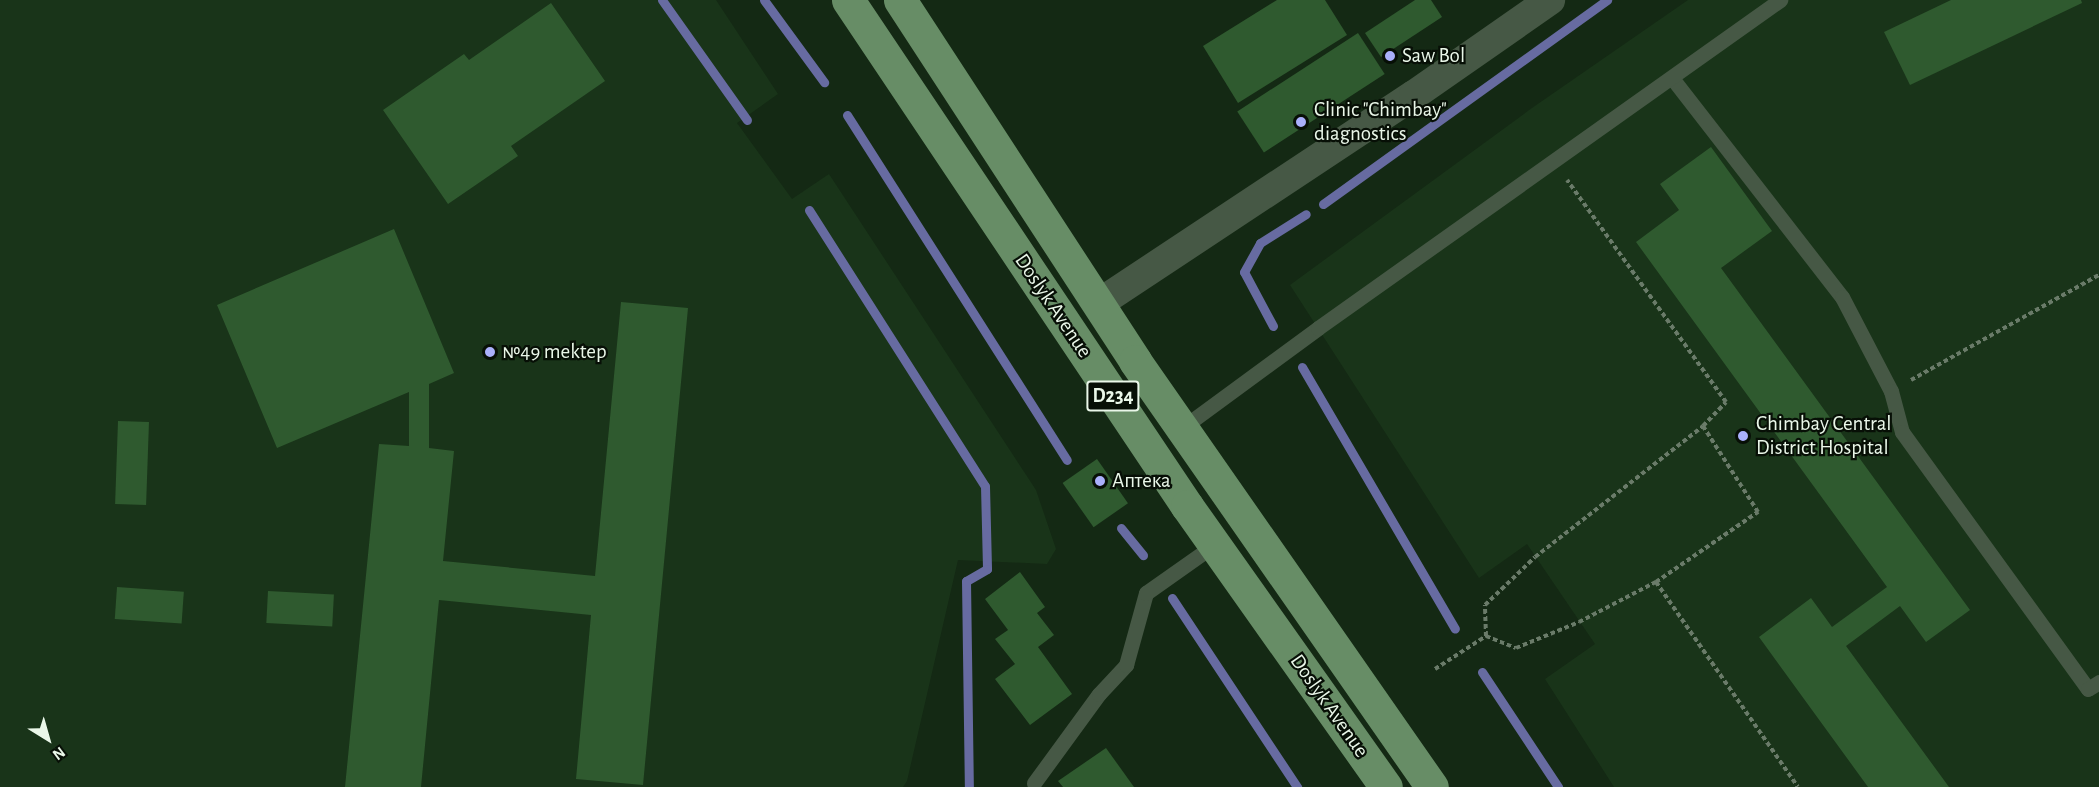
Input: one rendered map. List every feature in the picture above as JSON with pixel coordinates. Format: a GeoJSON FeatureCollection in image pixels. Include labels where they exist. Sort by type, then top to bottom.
{"type":"FeatureCollection","features":[{"type":"Feature","properties":{"kind":"main road","name":"Doslyk Avenue"},"geometry":{"type":"LineString","coordinates":[[848,0],[1168,479],[1386,787]]}},
{"type":"Feature","properties":{"kind":"main road","name":"Doslyk Avenue"},"geometry":{"type":"LineString","coordinates":[[900,0],[1098,304],[1432,787]]}},
{"type":"Feature","properties":{"kind":"main road"},"geometry":{"type":"LineString","coordinates":[[1168,479],[1201,456]]}},
{"type":"Feature","properties":{"kind":"street"},"geometry":{"type":"LineString","coordinates":[[1098,304],[1404,102],[1550,0]]}},
{"type":"Feature","properties":{"kind":"lane"},"geometry":{"type":"LineString","coordinates":[[1182,428],[1780,0]]}},
{"type":"Feature","properties":{"kind":"lane"},"geometry":{"type":"LineString","coordinates":[[1672,78],[1842,297],[1891,391],[1902,432],[2088,689],[2099,682]]}},
{"type":"Feature","properties":{"kind":"lane"},"geometry":{"type":"LineString","coordinates":[[1034,783],[1100,694],[1126,665],[1146,592],[1214,545]]}},
{"type":"Feature","properties":{"kind":"path"},"geometry":{"type":"LineString","coordinates":[[1486,636],[1485,605],[1535,557],[1703,426],[1726,402],[1553,161]]}},
{"type":"Feature","properties":{"kind":"path"},"geometry":{"type":"LineString","coordinates":[[1891,391],[2099,275]]}},
{"type":"Feature","properties":{"kind":"path"},"geometry":{"type":"LineString","coordinates":[[1486,636],[1516,648],[1579,622],[1656,582],[1758,512],[1703,426]]}},
{"type":"Feature","properties":{"kind":"path"},"geometry":{"type":"LineString","coordinates":[[1656,582],[1798,787]]}},
{"type":"Feature","properties":{"kind":"path"},"geometry":{"type":"LineString","coordinates":[[1435,669],[1486,636]]}},
{"type":"Feature","properties":{"kind":"shaded area","name":"№49 mektep"},"geometry":{"type":"Polygon","coordinates":[[[0,0],[716,0],[778,94],[737,123],[792,199],[829,174],[1036,490],[1056,549],[1047,564],[958,560],[907,781],[903,787],[0,787],[0,0]]]}},
{"type":"Feature","properties":{"kind":"shaded area","name":"Chimbay Central District Hospital"},"geometry":{"type":"Polygon","coordinates":[[[1688,0],[2099,0],[2099,787],[1614,787],[1545,679],[1595,644],[1527,544],[1479,578],[1290,285],[1532,108],[1688,0]]]}},
{"type":"Feature","properties":{"kind":"building"},"geometry":{"type":"Polygon","coordinates":[[[1277,0],[1325,0],[1347,35],[1238,103],[1203,46],[1277,0]]]}},
{"type":"Feature","properties":{"kind":"building"},"geometry":{"type":"Polygon","coordinates":[[[1415,0],[1431,0],[1442,17],[1381,57],[1365,33],[1415,0]]]}},
{"type":"Feature","properties":{"kind":"building"},"geometry":{"type":"Polygon","coordinates":[[[1951,0],[2081,0],[2082,3],[1910,85],[1884,32],[1951,0]]]}},
{"type":"Feature","properties":{"kind":"building"},"geometry":{"type":"Polygon","coordinates":[[[551,3],[605,81],[511,146],[518,156],[448,204],[383,110],[464,54],[469,60],[551,3]]]}},
{"type":"Feature","properties":{"kind":"building"},"geometry":{"type":"Polygon","coordinates":[[[1358,33],[1385,74],[1264,153],[1237,111],[1358,33]]]}},
{"type":"Feature","properties":{"kind":"building"},"geometry":{"type":"Polygon","coordinates":[[[1711,147],[1772,231],[1721,268],[1970,610],[1926,642],[1900,606],[1846,646],[1949,787],[1868,787],[1759,637],[1811,598],[1832,627],[1887,587],[1636,242],[1679,210],[1660,184],[1711,147]]]}},
{"type":"Feature","properties":{"kind":"building"},"geometry":{"type":"Polygon","coordinates":[[[394,229],[454,373],[429,384],[429,448],[454,451],[443,561],[595,576],[621,302],[688,308],[643,785],[576,779],[591,615],[439,600],[421,787],[345,787],[379,444],[409,446],[409,392],[277,448],[217,305],[394,229]]]}},
{"type":"Feature","properties":{"kind":"building"},"geometry":{"type":"Polygon","coordinates":[[[118,421],[149,422],[146,505],[115,504],[118,421]]]}},
{"type":"Feature","properties":{"kind":"building"},"geometry":{"type":"Polygon","coordinates":[[[1097,459],[1128,503],[1094,527],[1063,483],[1097,459]]]}},
{"type":"Feature","properties":{"kind":"building"},"geometry":{"type":"Polygon","coordinates":[[[1020,572],[1045,607],[1037,613],[1054,635],[1038,647],[1072,694],[1030,725],[995,679],[1015,664],[995,639],[1008,630],[985,599],[1020,572]]]}},
{"type":"Feature","properties":{"kind":"building"},"geometry":{"type":"Polygon","coordinates":[[[117,587],[184,592],[182,624],[115,619],[117,587]]]}},
{"type":"Feature","properties":{"kind":"building"},"geometry":{"type":"Polygon","coordinates":[[[268,591],[334,594],[332,626],[266,623],[268,591]]]}},
{"type":"Feature","properties":{"kind":"building"},"geometry":{"type":"Polygon","coordinates":[[[1106,748],[1134,787],[1063,787],[1058,781],[1106,748]]]}},
{"type":"Feature","properties":{"kind":"waterway"},"geometry":{"type":"LineString","coordinates":[[662,0],[747,120]]}},
{"type":"Feature","properties":{"kind":"waterway"},"geometry":{"type":"LineString","coordinates":[[764,0],[824,82]]}},
{"type":"Feature","properties":{"kind":"waterway"},"geometry":{"type":"LineString","coordinates":[[1323,204],[1607,0]]}},
{"type":"Feature","properties":{"kind":"waterway"},"geometry":{"type":"LineString","coordinates":[[847,115],[1067,460]]}},
{"type":"Feature","properties":{"kind":"waterway"},"geometry":{"type":"LineString","coordinates":[[809,210],[985,486],[987,569],[966,581],[969,787]]}},
{"type":"Feature","properties":{"kind":"waterway"},"geometry":{"type":"LineString","coordinates":[[1273,326],[1244,272],[1260,243],[1306,214]]}},
{"type":"Feature","properties":{"kind":"waterway"},"geometry":{"type":"LineString","coordinates":[[1302,367],[1455,629]]}},
{"type":"Feature","properties":{"kind":"waterway"},"geometry":{"type":"LineString","coordinates":[[1121,528],[1143,555]]}},
{"type":"Feature","properties":{"kind":"waterway"},"geometry":{"type":"LineString","coordinates":[[1172,598],[1297,787]]}},
{"type":"Feature","properties":{"kind":"waterway"},"geometry":{"type":"LineString","coordinates":[[1482,672],[1558,787]]}},
{"type":"Feature","properties":{"kind":"place","name":"Saw Bol"},"geometry":{"type":"Point","coordinates":[1390,56]}},
{"type":"Feature","properties":{"kind":"place","name":"Clinic \"Chimbay\" diagnostics"},"geometry":{"type":"Point","coordinates":[1301,122]}},
{"type":"Feature","properties":{"kind":"place","name":"№49 mektep"},"geometry":{"type":"Point","coordinates":[490,352]}},
{"type":"Feature","properties":{"kind":"place","name":"Chimbay Central District Hospital"},"geometry":{"type":"Point","coordinates":[1743,436]}},
{"type":"Feature","properties":{"kind":"place","name":"Аптека"},"geometry":{"type":"Point","coordinates":[1100,481]}}]}
